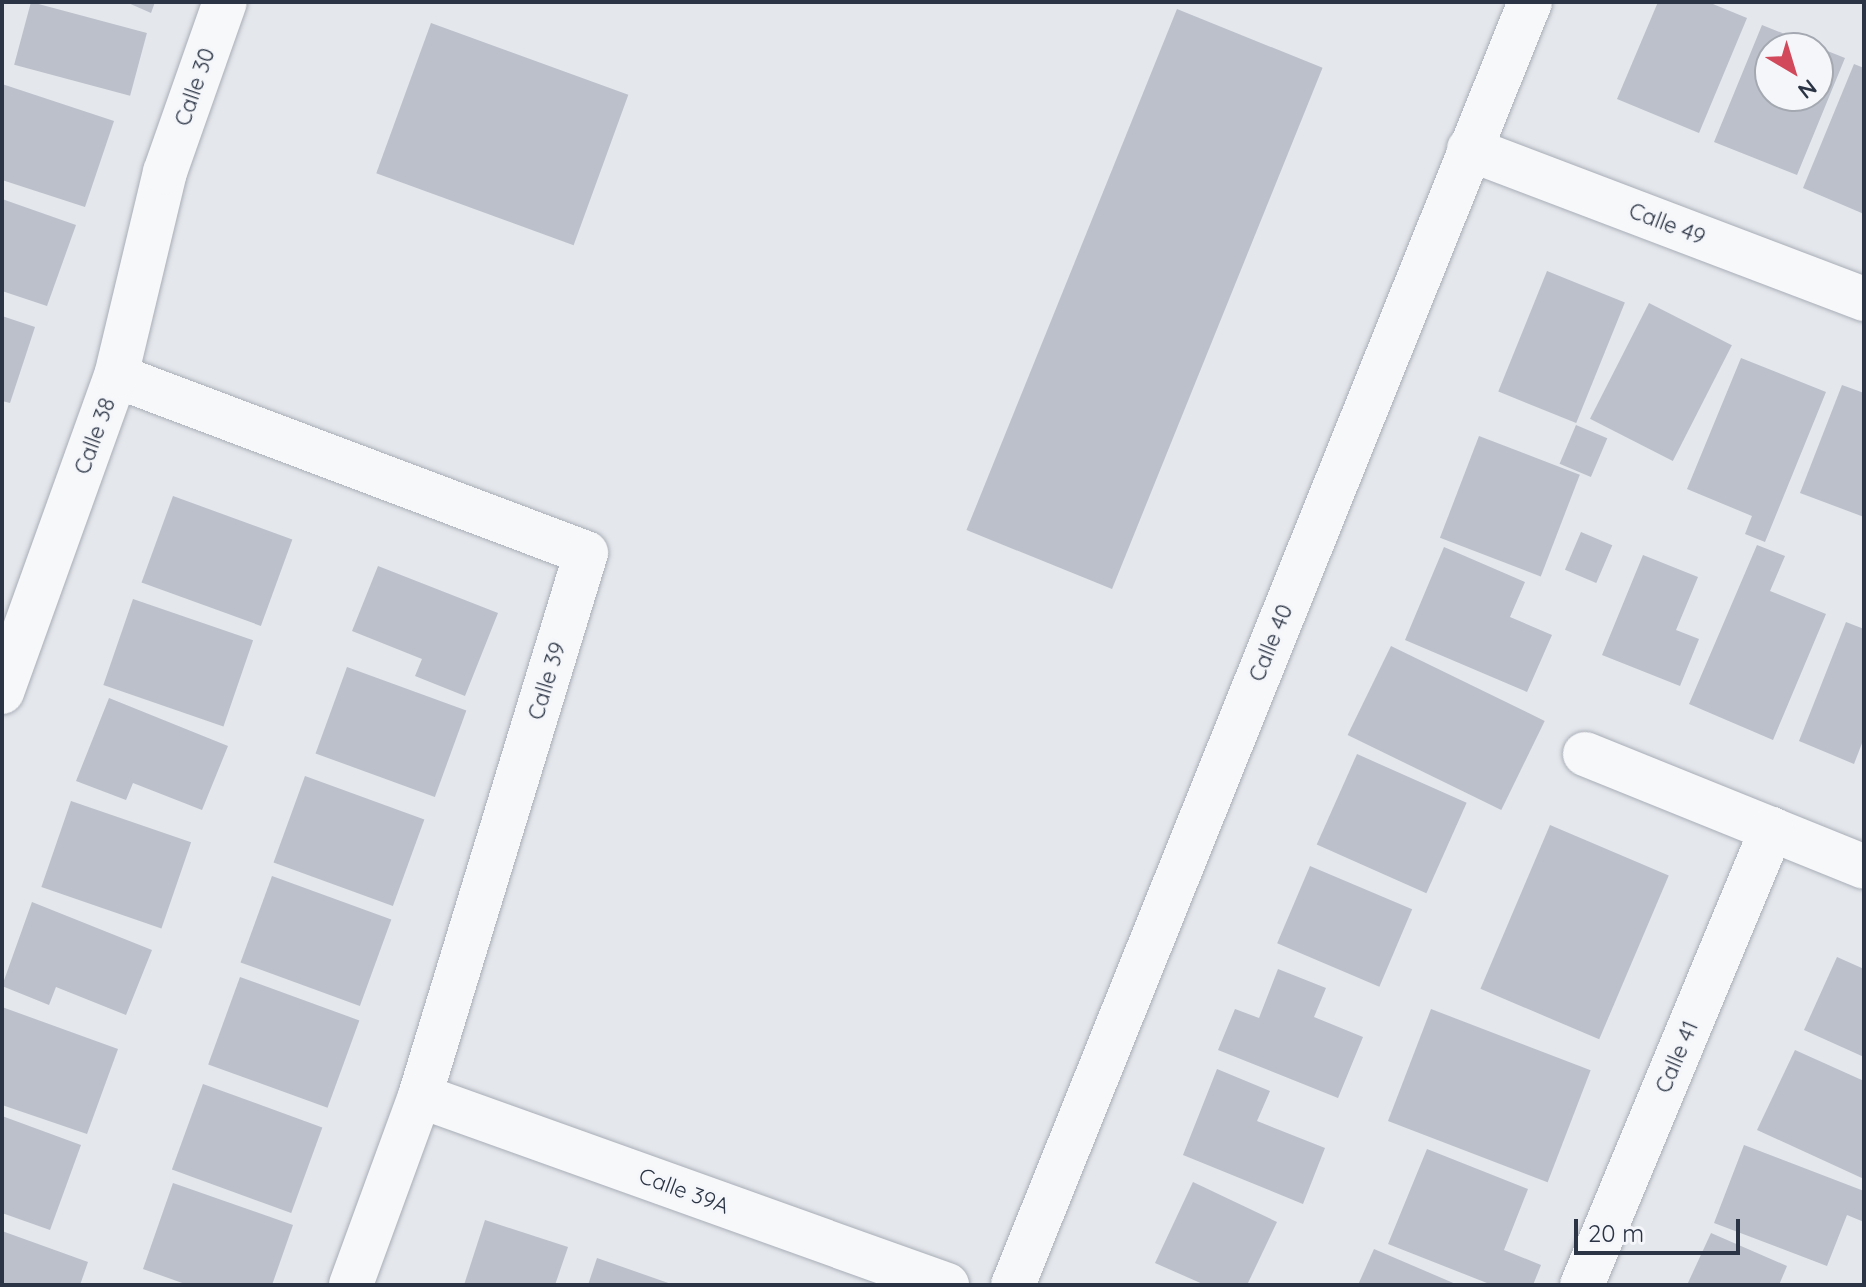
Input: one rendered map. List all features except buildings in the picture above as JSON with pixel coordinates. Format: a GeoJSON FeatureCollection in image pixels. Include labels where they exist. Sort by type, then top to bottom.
{"type":"FeatureCollection","features":[{"type":"Feature","properties":{"kind":"street","name":"Calle 30"},"geometry":{"type":"LineString","coordinates":[[165,172],[225,2]]}},
{"type":"Feature","properties":{"kind":"street","name":"Calle 40"},"geometry":{"type":"LineString","coordinates":[[1013,1285],[1530,2]]}},
{"type":"Feature","properties":{"kind":"street","name":"Calle 49"},"geometry":{"type":"LineString","coordinates":[[1469,149],[1864,299]]}},
{"type":"Feature","properties":{"kind":"street","name":"Calle 38"},"geometry":{"type":"LineString","coordinates":[[2,692],[116,376],[165,172]]}},
{"type":"Feature","properties":{"kind":"street","name":"Calle 39"},"geometry":{"type":"LineString","coordinates":[[116,376],[586,553],[420,1096],[351,1285]]}},
{"type":"Feature","properties":{"kind":"street"},"geometry":{"type":"LineString","coordinates":[[1585,754],[1864,867]]}},
{"type":"Feature","properties":{"kind":"street","name":"Calle 41"},"geometry":{"type":"LineString","coordinates":[[1582,1285],[1772,829]]}},
{"type":"Feature","properties":{"kind":"street","name":"Calle 39A"},"geometry":{"type":"LineString","coordinates":[[420,1096],[947,1285]]}}]}
